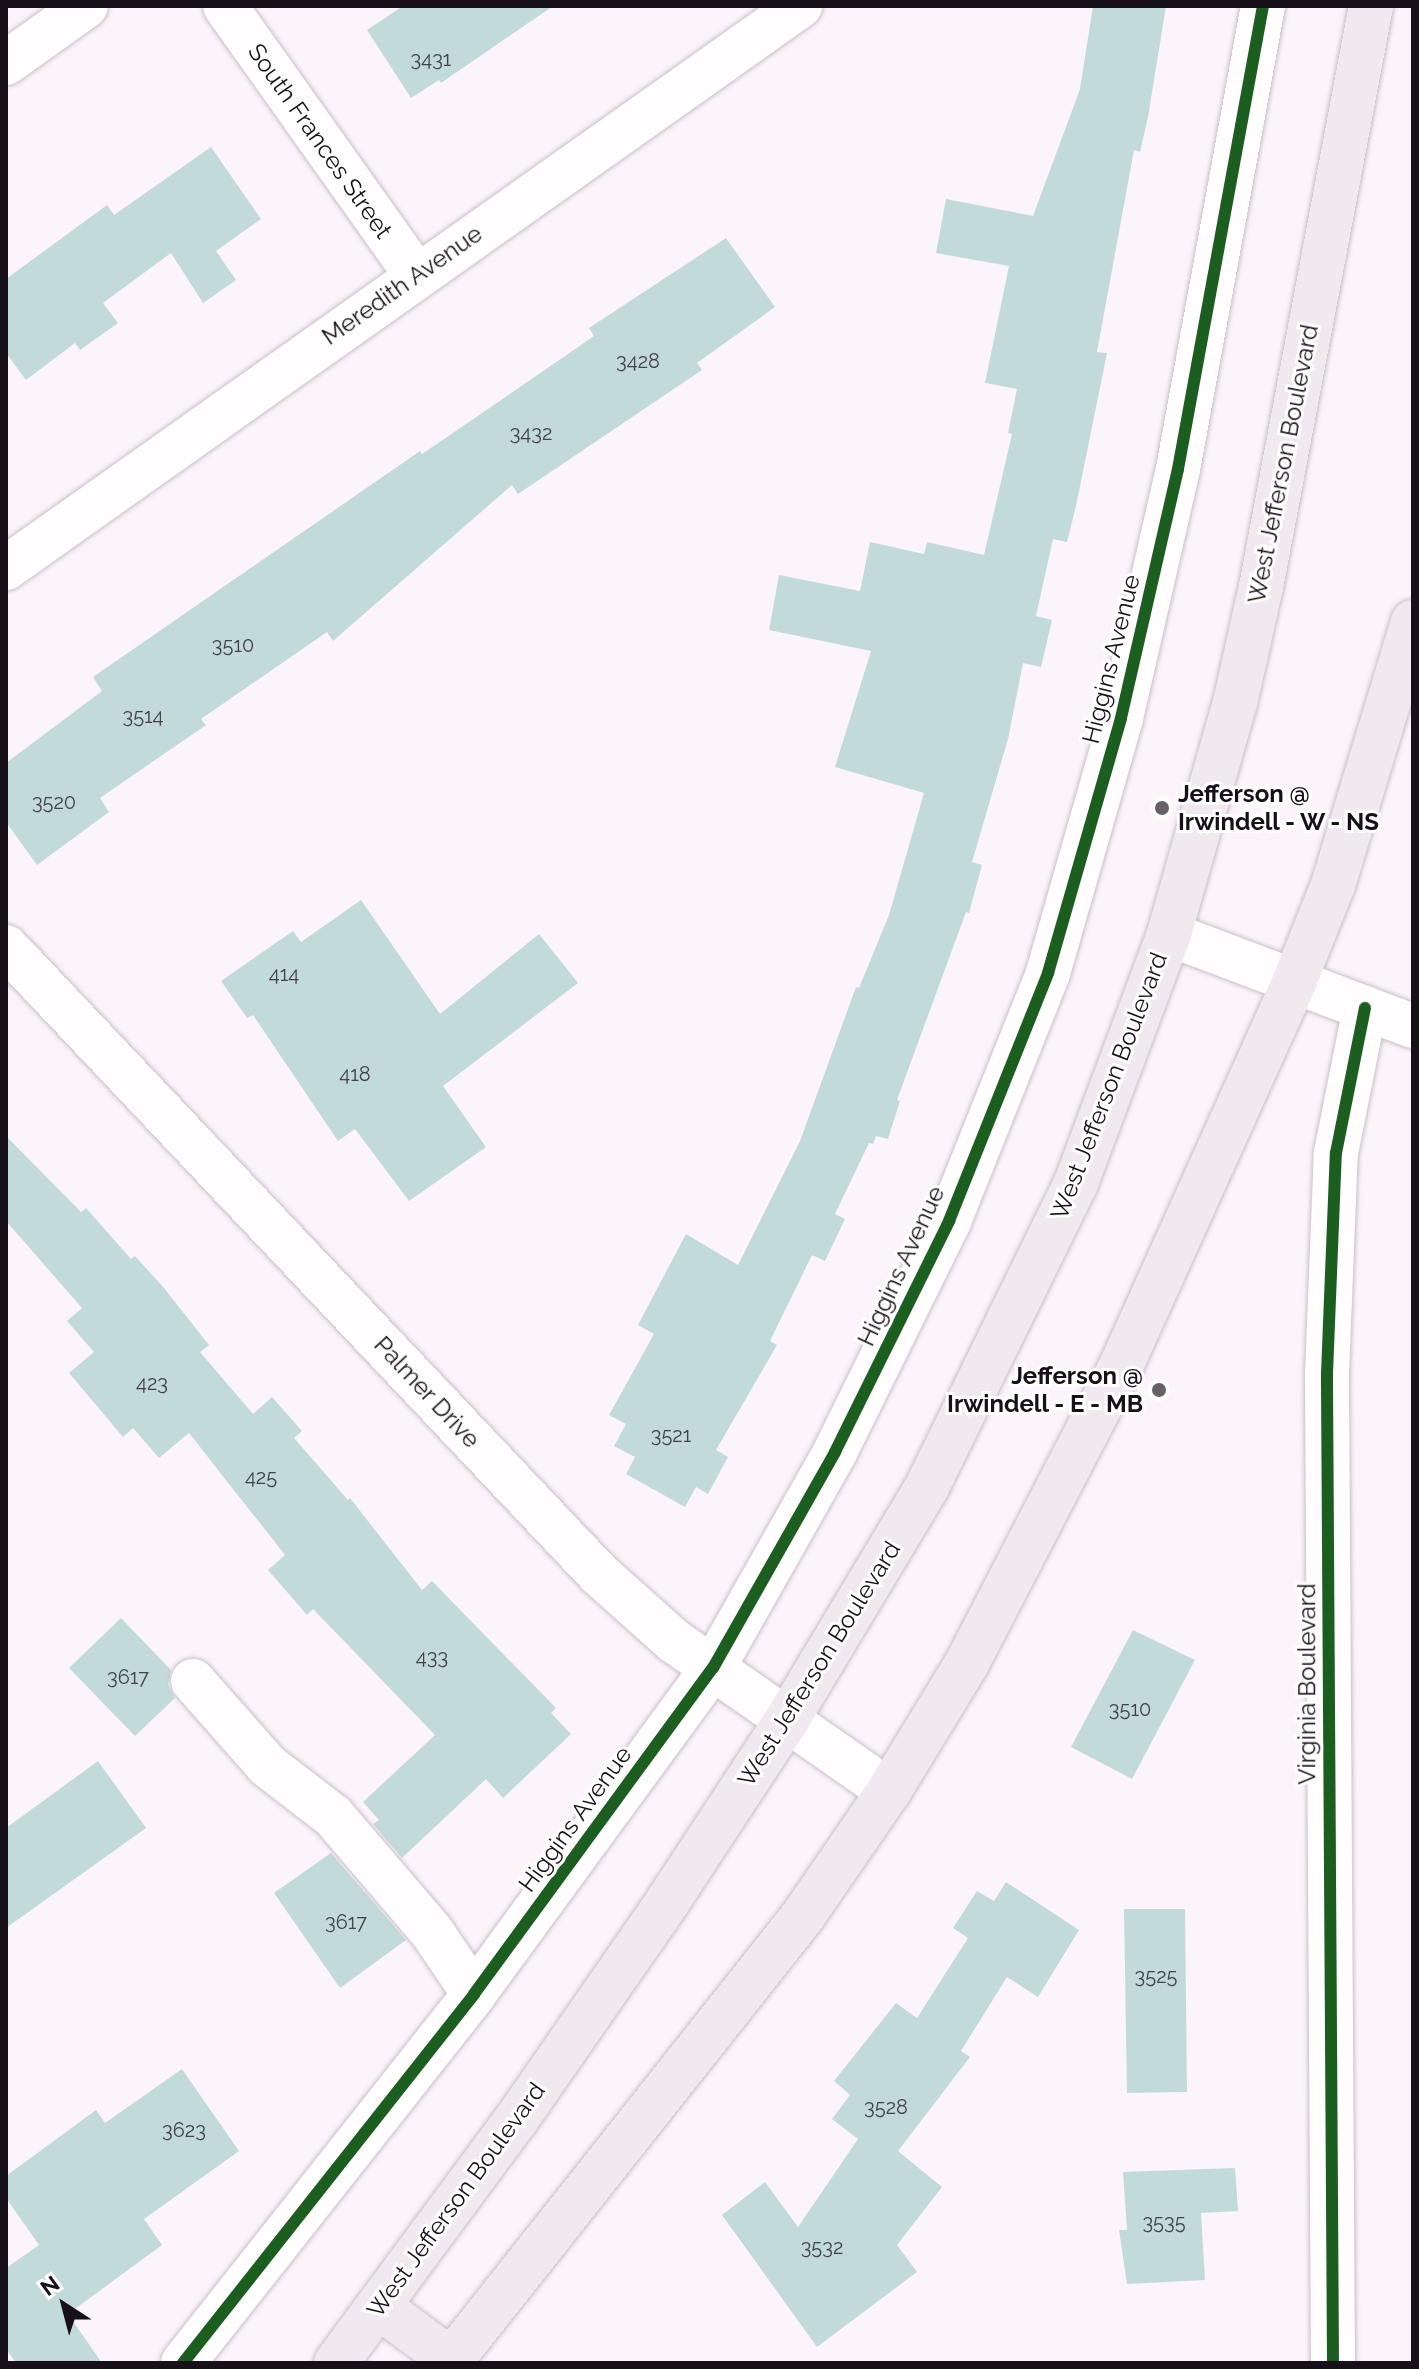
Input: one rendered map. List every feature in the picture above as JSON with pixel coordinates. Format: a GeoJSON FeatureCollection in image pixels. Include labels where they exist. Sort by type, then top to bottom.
{"type":"FeatureCollection","features":[{"type":"Feature","properties":{"kind":"main road","name":"West Jefferson Boulevard"},"geometry":{"type":"LineString","coordinates":[[336,2363],[516,2120],[668,1901],[787,1720],[927,1487],[1076,1183],[1169,934],[1235,703],[1371,6]]}},
{"type":"Feature","properties":{"kind":"main road"},"geometry":{"type":"LineString","coordinates":[[378,2306],[450,2362],[803,1916],[889,1791],[967,1663],[1122,1364],[1295,980],[1333,885],[1413,622]]}},
{"type":"Feature","properties":{"kind":"street"},"geometry":{"type":"LineString","coordinates":[[6,63],[86,6]]}},
{"type":"Feature","properties":{"kind":"street","name":"South Frances Street"},"geometry":{"type":"LineString","coordinates":[[225,6],[416,275]]}},
{"type":"Feature","properties":{"kind":"street","name":"Meredith Avenue"},"geometry":{"type":"LineString","coordinates":[[6,568],[800,6]]}},
{"type":"Feature","properties":{"kind":"street","name":"Higgins Avenue"},"geometry":{"type":"LineString","coordinates":[[183,2363],[474,1994],[713,1668],[835,1452],[949,1221],[1048,973],[1121,718],[1178,469],[1263,6]]}},
{"type":"Feature","properties":{"kind":"street"},"geometry":{"type":"LineString","coordinates":[[1169,934],[1413,1026]]}},
{"type":"Feature","properties":{"kind":"street","name":"Palmer Drive"},"geometry":{"type":"LineString","coordinates":[[6,947],[599,1574],[674,1641],[889,1791]]}},
{"type":"Feature","properties":{"kind":"street","name":"Virginia Boulevard"},"geometry":{"type":"LineString","coordinates":[[1333,2363],[1327,1373],[1336,1153],[1365,1008]]}},
{"type":"Feature","properties":{"kind":"street"},"geometry":{"type":"LineString","coordinates":[[193,1681],[268,1766],[333,1816],[432,1932],[474,1994]]}},
{"type":"Feature","properties":{"kind":"building"},"geometry":{"type":"Polygon","coordinates":[[[403,6],[553,6],[441,83],[439,80],[411,98],[367,30],[403,6]]]}},
{"type":"Feature","properties":{"kind":"building"},"geometry":{"type":"Polygon","coordinates":[[[1093,6],[1166,6],[1148,117],[1140,152],[1134,150],[1097,352],[1107,353],[1076,506],[1067,542],[1053,539],[1036,616],[1052,620],[1041,667],[1023,663],[1008,739],[972,862],[982,865],[969,913],[966,912],[897,1100],[900,1101],[888,1139],[876,1136],[873,1144],[869,1143],[835,1214],[845,1219],[825,1261],[812,1255],[770,1341],[777,1345],[716,1450],[728,1457],[708,1494],[696,1487],[685,1507],[626,1474],[635,1457],[614,1446],[626,1424],[609,1415],[654,1334],[638,1325],[686,1234],[738,1265],[800,1141],[856,987],[859,988],[889,915],[924,793],[835,767],[871,651],[769,630],[779,575],[860,591],[870,542],[924,554],[927,542],[984,555],[1012,434],[1008,433],[1017,389],[985,383],[1009,266],[936,253],[946,199],[1033,216],[1080,89],[1093,6]]]}},
{"type":"Feature","properties":{"kind":"building"},"geometry":{"type":"Polygon","coordinates":[[[211,147],[261,219],[216,251],[236,280],[203,303],[171,253],[103,303],[118,323],[80,350],[75,343],[26,380],[6,353],[6,279],[107,205],[114,215],[211,147]]]}},
{"type":"Feature","properties":{"kind":"building"},"geometry":{"type":"Polygon","coordinates":[[[726,238],[775,307],[697,363],[702,370],[518,494],[512,485],[333,641],[327,632],[201,719],[206,725],[100,798],[109,812],[37,865],[6,822],[6,763],[102,691],[93,677],[420,451],[422,454],[594,336],[589,328],[726,238]]]}},
{"type":"Feature","properties":{"kind":"building"},"geometry":{"type":"Polygon","coordinates":[[[361,900],[440,1014],[539,934],[578,983],[443,1086],[486,1147],[409,1201],[355,1129],[338,1141],[253,1015],[247,1018],[221,981],[293,931],[301,942],[361,900]]]}},
{"type":"Feature","properties":{"kind":"building"},"geometry":{"type":"Polygon","coordinates":[[[6,1136],[81,1212],[86,1208],[131,1259],[135,1256],[164,1288],[209,1345],[200,1352],[253,1414],[272,1397],[302,1431],[294,1438],[348,1500],[350,1498],[422,1590],[432,1581],[556,1708],[551,1713],[571,1734],[503,1798],[486,1779],[402,1858],[373,1824],[379,1820],[363,1802],[435,1735],[313,1609],[307,1615],[268,1570],[285,1555],[189,1433],[159,1458],[133,1428],[123,1437],[69,1373],[94,1352],[67,1321],[82,1308],[6,1221],[6,1136]]]}},
{"type":"Feature","properties":{"kind":"building"},"geometry":{"type":"Polygon","coordinates":[[[121,1618],[171,1670],[168,1685],[175,1698],[135,1736],[69,1668],[121,1618]]]}},
{"type":"Feature","properties":{"kind":"building"},"geometry":{"type":"Polygon","coordinates":[[[1133,1630],[1195,1660],[1132,1779],[1071,1747],[1133,1630]]]}},
{"type":"Feature","properties":{"kind":"building"},"geometry":{"type":"Polygon","coordinates":[[[98,1761],[146,1828],[6,1928],[6,1828],[98,1761]]]}},
{"type":"Feature","properties":{"kind":"building"},"geometry":{"type":"Polygon","coordinates":[[[331,1853],[406,1940],[340,1988],[274,1893],[331,1853]]]}},
{"type":"Feature","properties":{"kind":"building"},"geometry":{"type":"Polygon","coordinates":[[[1006,1882],[1079,1930],[1038,1997],[1007,1977],[961,2051],[970,2057],[898,2151],[942,2187],[897,2245],[917,2272],[817,2347],[722,2215],[765,2182],[798,2227],[858,2139],[832,2119],[850,2095],[834,2081],[896,2003],[917,2018],[968,1938],[953,1928],[977,1891],[994,1901],[1006,1882]]]}},
{"type":"Feature","properties":{"kind":"building"},"geometry":{"type":"Polygon","coordinates":[[[1124,1909],[1185,1909],[1187,2092],[1127,2093],[1124,1909]]]}},
{"type":"Feature","properties":{"kind":"building"},"geometry":{"type":"Polygon","coordinates":[[[182,2069],[239,2151],[144,2219],[162,2245],[68,2314],[102,2363],[16,2363],[6,2349],[6,2268],[39,2245],[6,2198],[6,2176],[96,2110],[105,2123],[182,2069]]]}},
{"type":"Feature","properties":{"kind":"building"},"geometry":{"type":"Polygon","coordinates":[[[1235,2168],[1238,2211],[1201,2213],[1205,2280],[1127,2284],[1119,2230],[1127,2230],[1123,2172],[1235,2168]]]}},
{"type":"Feature","properties":{"kind":"cycle path"},"geometry":{"type":"LineString","coordinates":[[183,2363],[474,1994],[713,1668],[835,1452],[949,1221],[1048,973],[1121,718],[1178,469],[1263,6]]}},
{"type":"Feature","properties":{"kind":"cycle path"},"geometry":{"type":"LineString","coordinates":[[1333,2363],[1327,1373],[1336,1153],[1365,1008]]}},
{"type":"Feature","properties":{"kind":"place","name":"Jefferson @ Irwindell - W - NS"},"geometry":{"type":"Point","coordinates":[1162,808]}},
{"type":"Feature","properties":{"kind":"place","name":"Jefferson @ Irwindell - E - MB"},"geometry":{"type":"Point","coordinates":[1159,1390]}}]}
